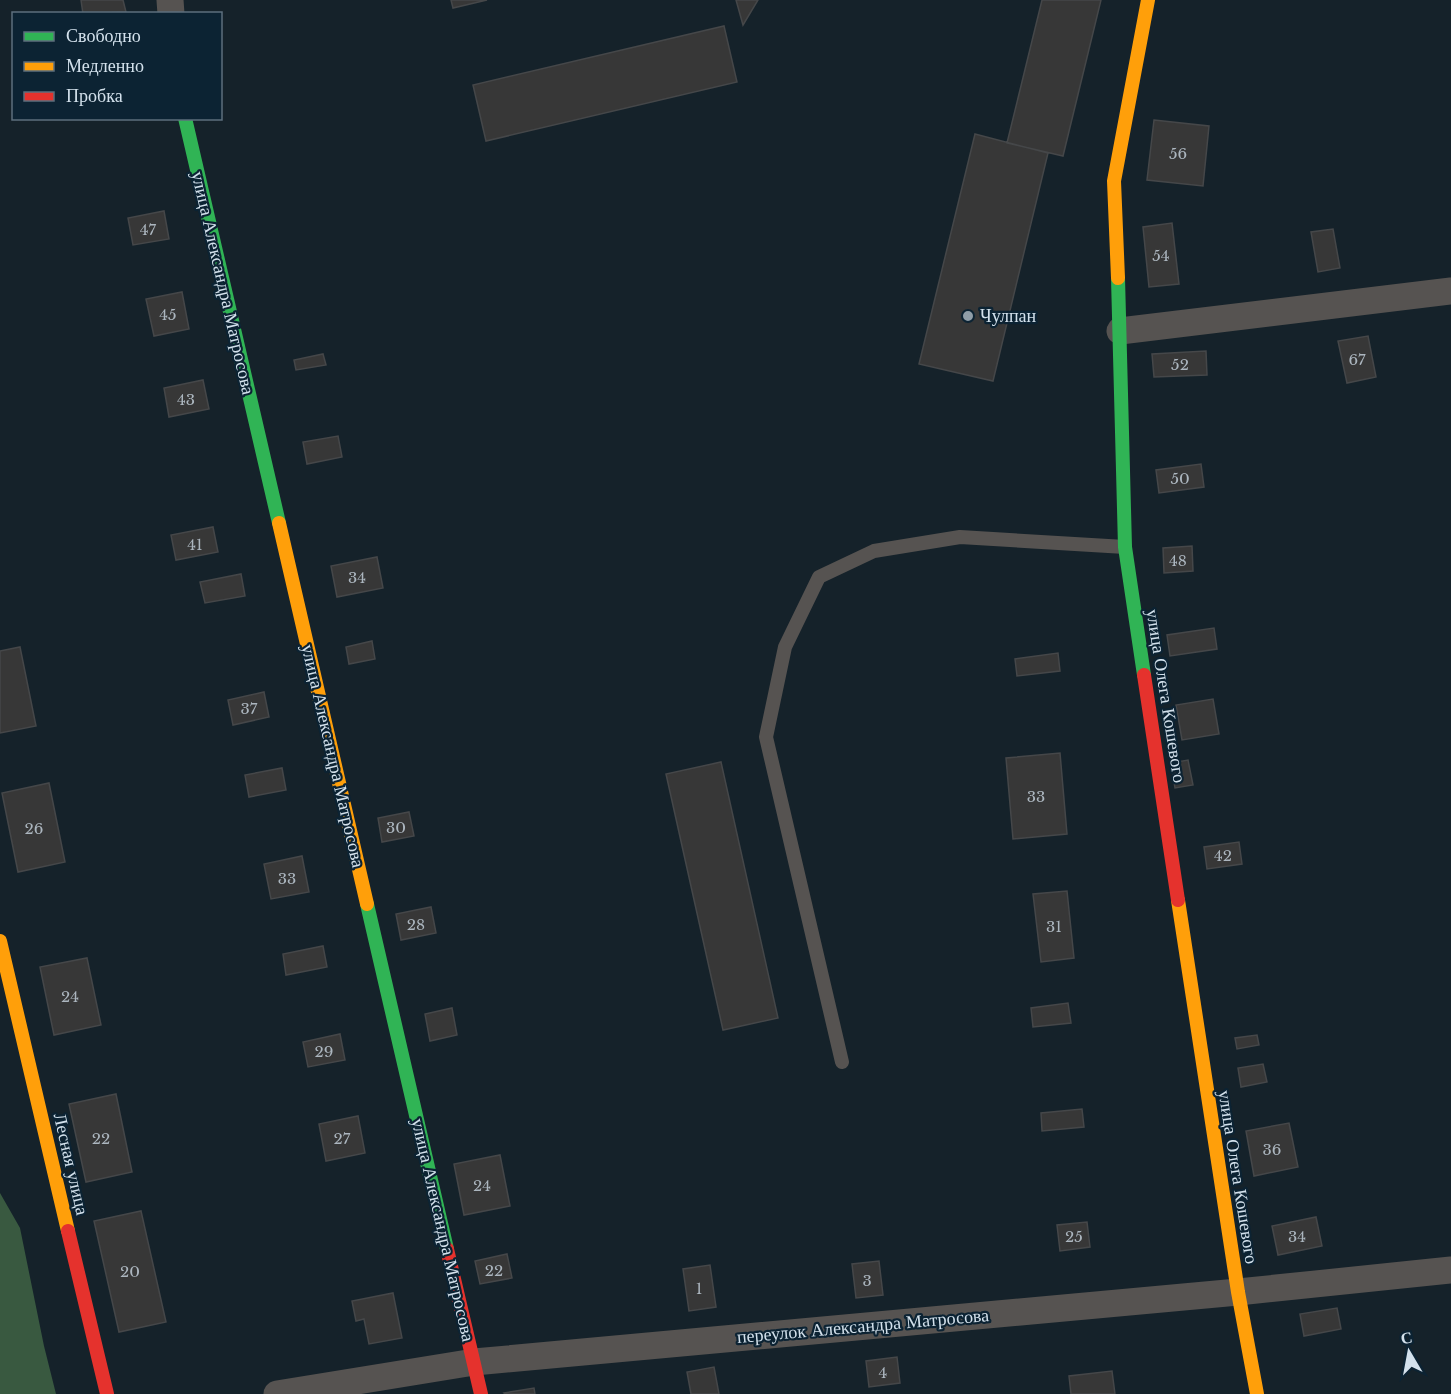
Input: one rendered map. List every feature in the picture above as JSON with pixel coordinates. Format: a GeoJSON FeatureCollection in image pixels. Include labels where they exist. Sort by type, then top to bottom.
{"type":"FeatureCollection","features":[{"type":"Feature","properties":{"kind":"street","name":"улица Олега Кошевого"},"geometry":{"type":"LineString","coordinates":[[1148,0],[1114,181],[1125,547],[1238,1292],[1257,1394]]}},
{"type":"Feature","properties":{"kind":"street","name":"улица Александра Матросова"},"geometry":{"type":"LineString","coordinates":[[185,120],[481,1394]]}},
{"type":"Feature","properties":{"kind":"street"},"geometry":{"type":"LineString","coordinates":[[1120,331],[1451,291]]}},
{"type":"Feature","properties":{"kind":"street","name":"Лесная улица"},"geometry":{"type":"LineString","coordinates":[[0,941],[107,1394]]}},
{"type":"Feature","properties":{"kind":"street","name":"переулок Александра Матросова"},"geometry":{"type":"LineString","coordinates":[[277,1394],[474,1362],[1238,1292],[1451,1270]]}},
{"type":"Feature","properties":{"kind":"lane"},"geometry":{"type":"LineString","coordinates":[[842,1062],[766,737],[785,647],[819,577],[874,551],[960,537],[1125,547]]}},
{"type":"Feature","properties":{"kind":"green space"},"geometry":{"type":"Polygon","coordinates":[[[0,1193],[20,1228],[56,1394],[0,1394],[0,1193]]]}},
{"type":"Feature","properties":{"kind":"building"},"geometry":{"type":"Polygon","coordinates":[[[81,0],[123,0],[126,12],[83,12],[81,0]]]}},
{"type":"Feature","properties":{"kind":"building"},"geometry":{"type":"Polygon","coordinates":[[[451,0],[487,0],[453,8],[451,0]]]}},
{"type":"Feature","properties":{"kind":"building"},"geometry":{"type":"Polygon","coordinates":[[[736,0],[758,0],[743,25],[736,0]]]}},
{"type":"Feature","properties":{"kind":"building"},"geometry":{"type":"Polygon","coordinates":[[[1042,0],[1101,0],[1063,156],[1007,143],[1042,0]]]}},
{"type":"Feature","properties":{"kind":"building"},"geometry":{"type":"Polygon","coordinates":[[[724,26],[737,82],[486,141],[473,85],[724,26]]]}},
{"type":"Feature","properties":{"kind":"building"},"geometry":{"type":"Polygon","coordinates":[[[1154,120],[1209,126],[1203,186],[1147,180],[1154,120]]]}},
{"type":"Feature","properties":{"kind":"building"},"geometry":{"type":"Polygon","coordinates":[[[975,134],[1048,153],[993,381],[919,364],[975,134]]]}},
{"type":"Feature","properties":{"kind":"building"},"geometry":{"type":"Polygon","coordinates":[[[164,211],[169,239],[133,245],[128,218],[164,211]]]}},
{"type":"Feature","properties":{"kind":"building"},"geometry":{"type":"Polygon","coordinates":[[[1172,223],[1179,284],[1149,287],[1143,227],[1172,223]]]}},
{"type":"Feature","properties":{"kind":"building"},"geometry":{"type":"Polygon","coordinates":[[[1333,229],[1340,268],[1318,272],[1311,232],[1333,229]]]}},
{"type":"Feature","properties":{"kind":"building"},"geometry":{"type":"Polygon","coordinates":[[[182,292],[189,329],[154,336],[146,299],[182,292]]]}},
{"type":"Feature","properties":{"kind":"building"},"geometry":{"type":"Polygon","coordinates":[[[1368,336],[1376,377],[1347,383],[1338,341],[1368,336]]]}},
{"type":"Feature","properties":{"kind":"building"},"geometry":{"type":"Polygon","coordinates":[[[1206,351],[1207,375],[1154,377],[1152,354],[1206,351]]]}},
{"type":"Feature","properties":{"kind":"building"},"geometry":{"type":"Polygon","coordinates":[[[323,354],[326,365],[296,370],[294,360],[323,354]]]}},
{"type":"Feature","properties":{"kind":"building"},"geometry":{"type":"Polygon","coordinates":[[[203,380],[209,409],[169,417],[164,388],[203,380]]]}},
{"type":"Feature","properties":{"kind":"building"},"geometry":{"type":"Polygon","coordinates":[[[338,436],[342,457],[307,464],[303,442],[338,436]]]}},
{"type":"Feature","properties":{"kind":"building"},"geometry":{"type":"Polygon","coordinates":[[[1201,464],[1204,487],[1159,493],[1156,470],[1201,464]]]}},
{"type":"Feature","properties":{"kind":"building"},"geometry":{"type":"Polygon","coordinates":[[[213,527],[218,552],[176,560],[171,535],[213,527]]]}},
{"type":"Feature","properties":{"kind":"building"},"geometry":{"type":"Polygon","coordinates":[[[1192,546],[1193,571],[1164,573],[1163,548],[1192,546]]]}},
{"type":"Feature","properties":{"kind":"building"},"geometry":{"type":"Polygon","coordinates":[[[377,557],[383,588],[337,597],[331,566],[377,557]]]}},
{"type":"Feature","properties":{"kind":"building"},"geometry":{"type":"Polygon","coordinates":[[[241,574],[245,596],[205,603],[200,582],[241,574]]]}},
{"type":"Feature","properties":{"kind":"building"},"geometry":{"type":"Polygon","coordinates":[[[1214,628],[1217,649],[1170,656],[1167,635],[1214,628]]]}},
{"type":"Feature","properties":{"kind":"building"},"geometry":{"type":"Polygon","coordinates":[[[372,641],[375,659],[349,664],[346,647],[372,641]]]}},
{"type":"Feature","properties":{"kind":"building"},"geometry":{"type":"Polygon","coordinates":[[[20,647],[36,726],[0,733],[0,651],[20,647]]]}},
{"type":"Feature","properties":{"kind":"building"},"geometry":{"type":"Polygon","coordinates":[[[1058,653],[1060,671],[1017,676],[1015,659],[1058,653]]]}},
{"type":"Feature","properties":{"kind":"building"},"geometry":{"type":"Polygon","coordinates":[[[264,692],[269,717],[233,725],[228,700],[264,692]]]}},
{"type":"Feature","properties":{"kind":"building"},"geometry":{"type":"Polygon","coordinates":[[[1213,699],[1219,734],[1182,740],[1176,705],[1213,699]]]}},
{"type":"Feature","properties":{"kind":"building"},"geometry":{"type":"Polygon","coordinates":[[[1060,753],[1067,834],[1013,839],[1006,758],[1060,753]]]}},
{"type":"Feature","properties":{"kind":"building"},"geometry":{"type":"Polygon","coordinates":[[[1188,760],[1193,785],[1175,788],[1171,763],[1188,760]]]}},
{"type":"Feature","properties":{"kind":"building"},"geometry":{"type":"Polygon","coordinates":[[[721,762],[778,1018],[723,1030],[666,774],[721,762]]]}},
{"type":"Feature","properties":{"kind":"building"},"geometry":{"type":"Polygon","coordinates":[[[282,768],[286,790],[249,797],[245,775],[282,768]]]}},
{"type":"Feature","properties":{"kind":"building"},"geometry":{"type":"Polygon","coordinates":[[[49,783],[65,862],[18,872],[2,793],[49,783]]]}},
{"type":"Feature","properties":{"kind":"building"},"geometry":{"type":"Polygon","coordinates":[[[409,812],[414,836],[382,842],[378,818],[409,812]]]}},
{"type":"Feature","properties":{"kind":"building"},"geometry":{"type":"Polygon","coordinates":[[[1239,842],[1242,864],[1207,869],[1204,847],[1239,842]]]}},
{"type":"Feature","properties":{"kind":"building"},"geometry":{"type":"Polygon","coordinates":[[[302,856],[309,892],[271,899],[264,864],[302,856]]]}},
{"type":"Feature","properties":{"kind":"building"},"geometry":{"type":"Polygon","coordinates":[[[1067,891],[1074,958],[1041,962],[1033,894],[1067,891]]]}},
{"type":"Feature","properties":{"kind":"building"},"geometry":{"type":"Polygon","coordinates":[[[431,907],[436,933],[401,940],[396,914],[431,907]]]}},
{"type":"Feature","properties":{"kind":"building"},"geometry":{"type":"Polygon","coordinates":[[[323,946],[327,967],[286,975],[283,954],[323,946]]]}},
{"type":"Feature","properties":{"kind":"building"},"geometry":{"type":"Polygon","coordinates":[[[87,958],[101,1025],[54,1035],[40,967],[87,958]]]}},
{"type":"Feature","properties":{"kind":"building"},"geometry":{"type":"Polygon","coordinates":[[[1068,1003],[1071,1023],[1033,1027],[1031,1008],[1068,1003]]]}},
{"type":"Feature","properties":{"kind":"building"},"geometry":{"type":"Polygon","coordinates":[[[452,1008],[457,1035],[430,1041],[425,1014],[452,1008]]]}},
{"type":"Feature","properties":{"kind":"building"},"geometry":{"type":"Polygon","coordinates":[[[340,1034],[345,1060],[308,1067],[303,1042],[340,1034]]]}},
{"type":"Feature","properties":{"kind":"building"},"geometry":{"type":"Polygon","coordinates":[[[1257,1035],[1259,1045],[1237,1049],[1235,1038],[1257,1035]]]}},
{"type":"Feature","properties":{"kind":"building"},"geometry":{"type":"Polygon","coordinates":[[[1263,1064],[1267,1082],[1241,1087],[1238,1068],[1263,1064]]]}},
{"type":"Feature","properties":{"kind":"building"},"geometry":{"type":"Polygon","coordinates":[[[116,1094],[132,1172],[86,1182],[69,1104],[116,1094]]]}},
{"type":"Feature","properties":{"kind":"building"},"geometry":{"type":"Polygon","coordinates":[[[1082,1109],[1084,1127],[1042,1131],[1041,1113],[1082,1109]]]}},
{"type":"Feature","properties":{"kind":"building"},"geometry":{"type":"Polygon","coordinates":[[[358,1116],[365,1153],[326,1161],[319,1124],[358,1116]]]}},
{"type":"Feature","properties":{"kind":"building"},"geometry":{"type":"Polygon","coordinates":[[[1289,1123],[1298,1167],[1254,1176],[1246,1131],[1289,1123]]]}},
{"type":"Feature","properties":{"kind":"building"},"geometry":{"type":"Polygon","coordinates":[[[500,1155],[510,1206],[464,1215],[454,1164],[500,1155]]]}},
{"type":"Feature","properties":{"kind":"building"},"geometry":{"type":"Polygon","coordinates":[[[141,1211],[166,1322],[119,1332],[94,1221],[141,1211]]]}},
{"type":"Feature","properties":{"kind":"building"},"geometry":{"type":"Polygon","coordinates":[[[1316,1217],[1322,1246],[1278,1255],[1272,1226],[1316,1217]]]}},
{"type":"Feature","properties":{"kind":"building"},"geometry":{"type":"Polygon","coordinates":[[[1087,1222],[1090,1247],[1060,1251],[1057,1225],[1087,1222]]]}},
{"type":"Feature","properties":{"kind":"building"},"geometry":{"type":"Polygon","coordinates":[[[507,1254],[512,1278],[480,1284],[475,1261],[507,1254]]]}},
{"type":"Feature","properties":{"kind":"building"},"geometry":{"type":"Polygon","coordinates":[[[879,1261],[883,1295],[856,1298],[852,1264],[879,1261]]]}},
{"type":"Feature","properties":{"kind":"building"},"geometry":{"type":"Polygon","coordinates":[[[710,1265],[716,1307],[689,1311],[683,1269],[710,1265]]]}},
{"type":"Feature","properties":{"kind":"building"},"geometry":{"type":"Polygon","coordinates":[[[393,1293],[402,1338],[369,1344],[364,1319],[356,1321],[352,1301],[393,1293]]]}},
{"type":"Feature","properties":{"kind":"building"},"geometry":{"type":"Polygon","coordinates":[[[1337,1308],[1341,1329],[1304,1336],[1300,1314],[1337,1308]]]}},
{"type":"Feature","properties":{"kind":"building"},"geometry":{"type":"Polygon","coordinates":[[[897,1357],[900,1383],[869,1387],[866,1361],[897,1357]]]}},
{"type":"Feature","properties":{"kind":"building"},"geometry":{"type":"Polygon","coordinates":[[[714,1367],[719,1394],[691,1394],[687,1372],[714,1367]]]}},
{"type":"Feature","properties":{"kind":"building"},"geometry":{"type":"Polygon","coordinates":[[[1112,1371],[1115,1394],[1071,1394],[1069,1376],[1112,1371]]]}},
{"type":"Feature","properties":{"kind":"building"},"geometry":{"type":"Polygon","coordinates":[[[534,1388],[535,1394],[504,1393],[534,1388]]]}},
{"type":"Feature","properties":{"kind":"traffic: fast"},"geometry":{"type":"LineString","coordinates":[[185,120],[279,523]]}},
{"type":"Feature","properties":{"kind":"traffic: fast"},"geometry":{"type":"LineString","coordinates":[[1118,278],[1125,547],[1144,675]]}},
{"type":"Feature","properties":{"kind":"traffic: fast"},"geometry":{"type":"LineString","coordinates":[[367,904],[447,1249]]}},
{"type":"Feature","properties":{"kind":"traffic: slow"},"geometry":{"type":"LineString","coordinates":[[1118,278],[1114,181],[1148,0]]}},
{"type":"Feature","properties":{"kind":"traffic: slow"},"geometry":{"type":"LineString","coordinates":[[279,523],[367,904]]}},
{"type":"Feature","properties":{"kind":"traffic: slow"},"geometry":{"type":"LineString","coordinates":[[1178,900],[1238,1292],[1257,1394]]}},
{"type":"Feature","properties":{"kind":"traffic: slow"},"geometry":{"type":"LineString","coordinates":[[0,941],[68,1231]]}},
{"type":"Feature","properties":{"kind":"traffic: jam"},"geometry":{"type":"LineString","coordinates":[[1144,675],[1178,900]]}},
{"type":"Feature","properties":{"kind":"traffic: jam"},"geometry":{"type":"LineString","coordinates":[[68,1231],[107,1394]]}},
{"type":"Feature","properties":{"kind":"traffic: jam"},"geometry":{"type":"LineString","coordinates":[[447,1249],[481,1394]]}},
{"type":"Feature","properties":{"kind":"place","name":"Чулпан"},"geometry":{"type":"Point","coordinates":[968,316]}}]}
